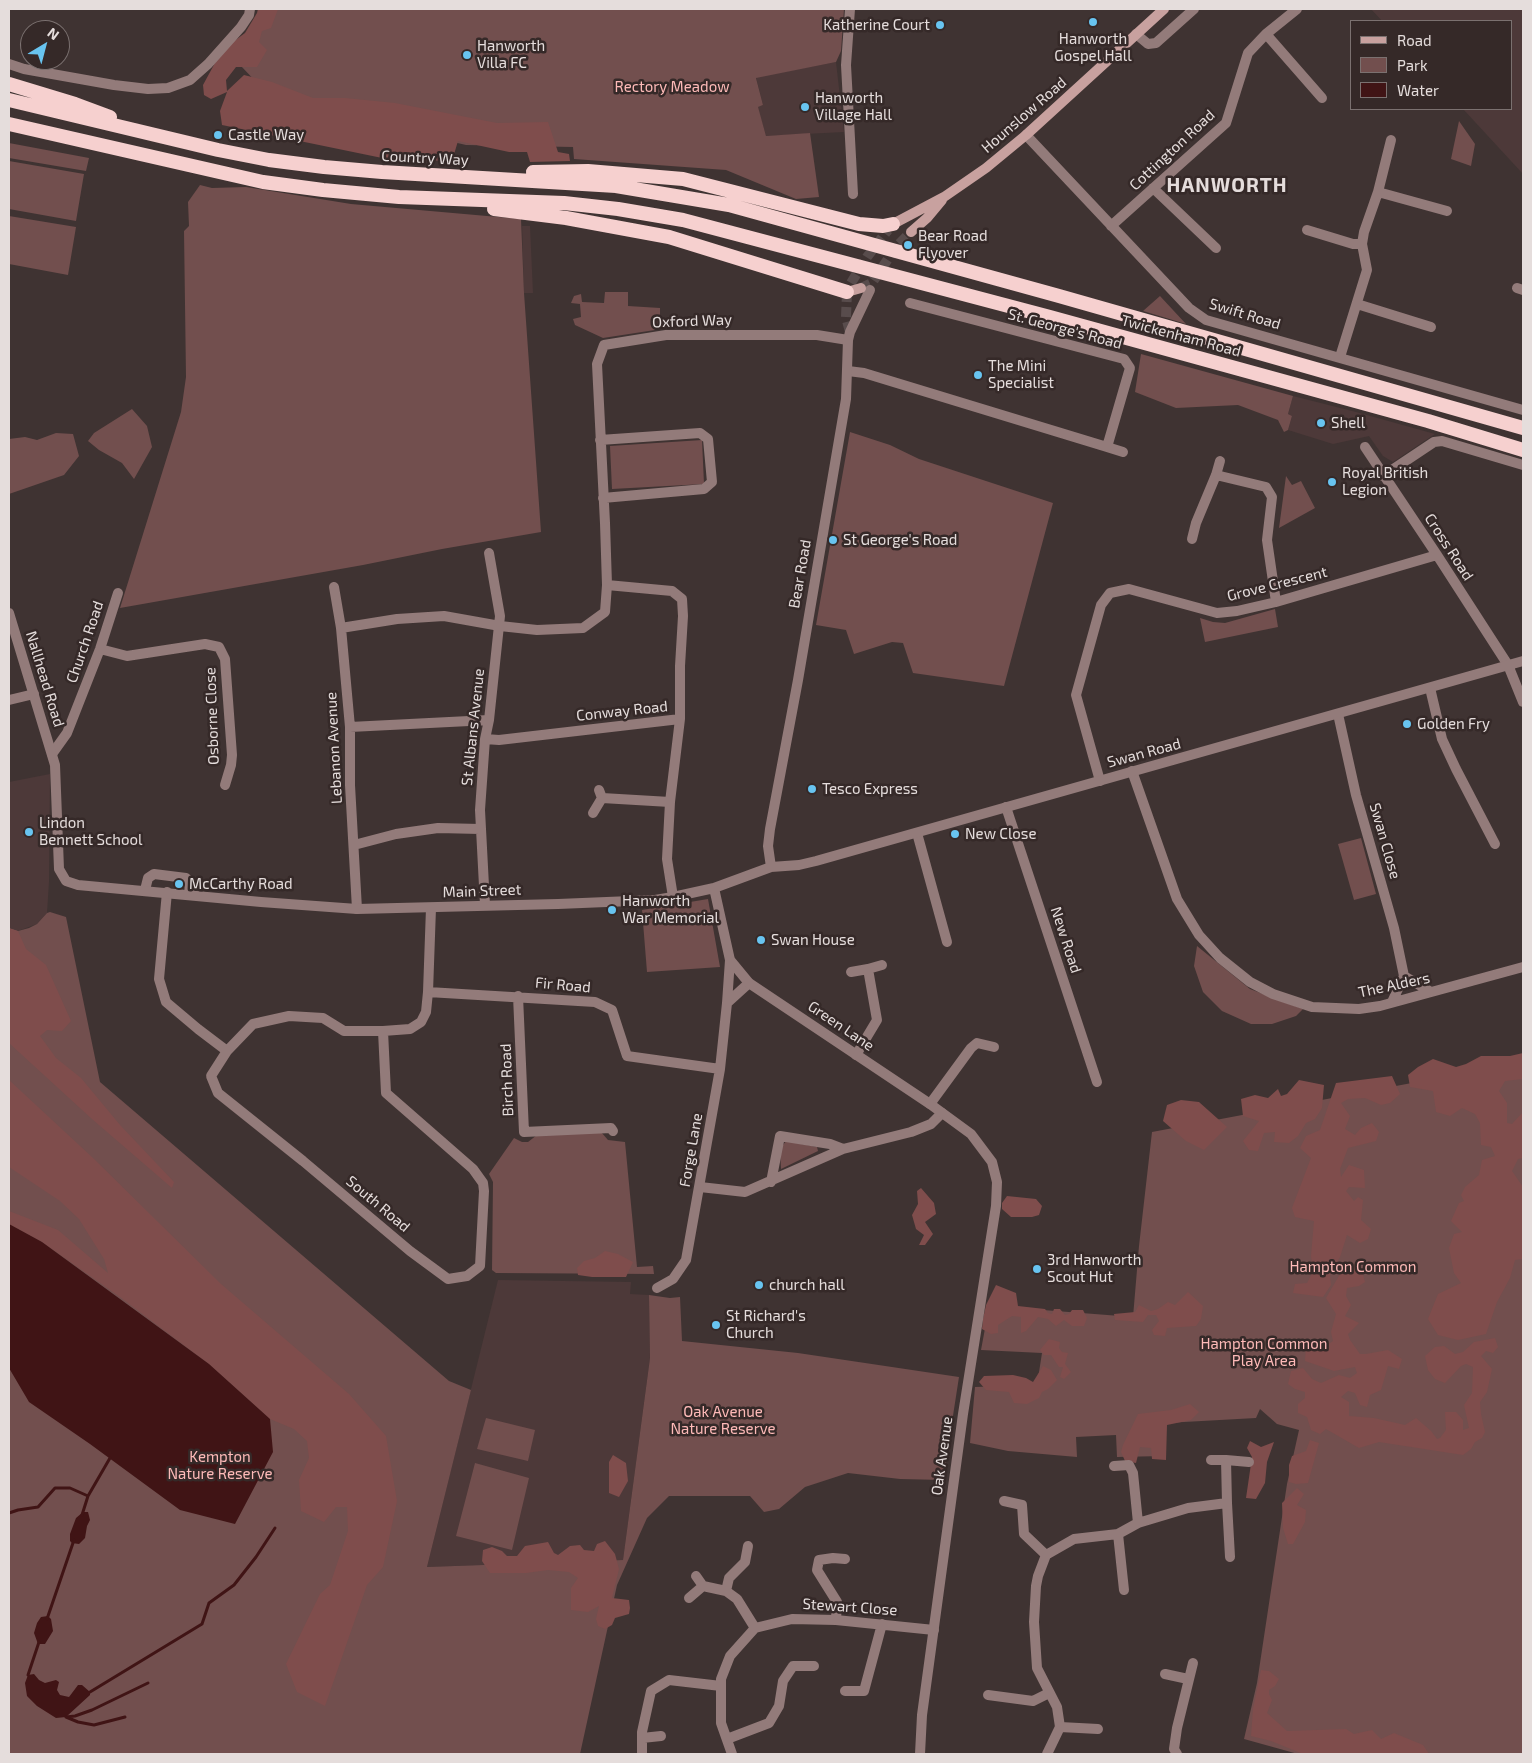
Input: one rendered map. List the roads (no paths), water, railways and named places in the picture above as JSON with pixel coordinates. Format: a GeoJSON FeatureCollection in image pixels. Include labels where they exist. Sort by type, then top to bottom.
{"type":"FeatureCollection","features":[{"type":"Feature","properties":{"kind":"highway"},"geometry":{"type":"LineString","coordinates":[[9,84],[75,104],[157,136]]}},
{"type":"Feature","properties":{"kind":"highway","name":"Country Way"},"geometry":{"type":"LineString","coordinates":[[9,100],[157,136],[268,160],[382,172],[616,186],[729,205],[1059,296]]}},
{"type":"Feature","properties":{"kind":"highway"},"geometry":{"type":"LineString","coordinates":[[9,124],[262,182],[566,218],[669,237],[849,288]]}},
{"type":"Feature","properties":{"kind":"highway"},"geometry":{"type":"LineString","coordinates":[[9,130],[24,128]]}},
{"type":"Feature","properties":{"kind":"highway"},"geometry":{"type":"LineString","coordinates":[[442,175],[588,171],[683,179],[859,224],[891,227]]}},
{"type":"Feature","properties":{"kind":"highway","name":"Twickenham Road"},"geometry":{"type":"LineString","coordinates":[[399,197],[564,204],[618,209],[683,220],[1050,317],[1428,421],[1523,450]]}},
{"type":"Feature","properties":{"kind":"highway","name":"Twickenham Road"},"geometry":{"type":"LineString","coordinates":[[1059,296],[1523,428]]}},
{"type":"Feature","properties":{"kind":"main road","name":"Hounslow Road"},"geometry":{"type":"LineString","coordinates":[[891,227],[944,197],[986,168],[1026,135],[1164,9]]}},
{"type":"Feature","properties":{"kind":"main road","name":"Hounslow Road"},"geometry":{"type":"LineString","coordinates":[[910,232],[927,218],[944,197]]}},
{"type":"Feature","properties":{"kind":"main road"},"geometry":{"type":"LineString","coordinates":[[849,288],[866,289]]}},
{"type":"Feature","properties":{"kind":"street"},"geometry":{"type":"LineString","coordinates":[[9,64],[24,69],[122,86],[168,88],[190,80],[208,64],[240,28],[249,15],[250,9]]}},
{"type":"Feature","properties":{"kind":"street"},"geometry":{"type":"LineString","coordinates":[[850,9],[846,65],[853,194]]}},
{"type":"Feature","properties":{"kind":"street"},"geometry":{"type":"LineString","coordinates":[[1136,34],[1148,44],[1156,43],[1194,9]]}},
{"type":"Feature","properties":{"kind":"street","name":"Cottington Road"},"geometry":{"type":"LineString","coordinates":[[1111,226],[1226,123],[1248,53],[1266,34],[1297,9]]}},
{"type":"Feature","properties":{"kind":"street"},"geometry":{"type":"LineString","coordinates":[[1266,34],[1322,98]]}},
{"type":"Feature","properties":{"kind":"street","name":"Swift Road"},"geometry":{"type":"LineString","coordinates":[[1026,135],[1189,308],[1206,320],[1523,410]]}},
{"type":"Feature","properties":{"kind":"street"},"geometry":{"type":"LineString","coordinates":[[1340,357],[1367,270],[1362,244],[1364,232],[1378,192],[1391,140]]}},
{"type":"Feature","properties":{"kind":"street"},"geometry":{"type":"LineString","coordinates":[[1153,188],[1216,248]]}},
{"type":"Feature","properties":{"kind":"street"},"geometry":{"type":"LineString","coordinates":[[1378,192],[1447,211]]}},
{"type":"Feature","properties":{"kind":"street"},"geometry":{"type":"LineString","coordinates":[[1307,230],[1353,244],[1362,244]]}},
{"type":"Feature","properties":{"kind":"street","name":"Bear Road"},"geometry":{"type":"LineString","coordinates":[[771,867],[768,846],[770,829],[798,680],[846,399],[849,336],[866,289]]}},
{"type":"Feature","properties":{"kind":"street","name":"St. George's Road"},"geometry":{"type":"LineString","coordinates":[[910,303],[1124,359],[1130,368],[1107,447]]}},
{"type":"Feature","properties":{"kind":"street"},"geometry":{"type":"LineString","coordinates":[[1357,304],[1430,327]]}},
{"type":"Feature","properties":{"kind":"street","name":"Oxford Way"},"geometry":{"type":"LineString","coordinates":[[340,628],[397,618],[444,616],[500,626],[538,630],[583,628],[605,612],[607,585],[597,364],[604,345],[666,335],[849,336]]}},
{"type":"Feature","properties":{"kind":"street"},"geometry":{"type":"LineString","coordinates":[[848,371],[864,373],[1123,452]]}},
{"type":"Feature","properties":{"kind":"street"},"geometry":{"type":"LineString","coordinates":[[600,440],[700,433],[708,439],[712,482],[704,488],[603,498]]}},
{"type":"Feature","properties":{"kind":"street"},"geometry":{"type":"LineString","coordinates":[[1383,476],[1434,442],[1442,441],[1523,465]]}},
{"type":"Feature","properties":{"kind":"street","name":"Cross Road"},"geometry":{"type":"LineString","coordinates":[[1364,447],[1437,555],[1508,666],[1523,702]]}},
{"type":"Feature","properties":{"kind":"street"},"geometry":{"type":"LineString","coordinates":[[1192,539],[1220,461]]}},
{"type":"Feature","properties":{"kind":"street"},"geometry":{"type":"LineString","coordinates":[[1216,475],[1266,487],[1272,497],[1267,540],[1276,602]]}},
{"type":"Feature","properties":{"kind":"street","name":"St Albans Avenue"},"geometry":{"type":"LineString","coordinates":[[485,905],[480,810],[485,739],[500,626],[489,553]]}},
{"type":"Feature","properties":{"kind":"street","name":"Grove Crescent"},"geometry":{"type":"LineString","coordinates":[[1100,781],[1076,695],[1101,605],[1110,593],[1129,589],[1217,613],[1237,611],[1276,602],[1437,555]]}},
{"type":"Feature","properties":{"kind":"street"},"geometry":{"type":"LineString","coordinates":[[607,585],[672,591],[682,599],[680,719]]}},
{"type":"Feature","properties":{"kind":"street","name":"Lebanon Avenue"},"geometry":{"type":"LineString","coordinates":[[334,587],[350,727],[350,784],[357,909]]}},
{"type":"Feature","properties":{"kind":"street","name":"Church Road"},"geometry":{"type":"LineString","coordinates":[[52,754],[67,733],[100,649],[118,593]]}},
{"type":"Feature","properties":{"kind":"street","name":"Nallhead Road"},"geometry":{"type":"LineString","coordinates":[[9,613],[52,754]]}},
{"type":"Feature","properties":{"kind":"street","name":"Osborne Close"},"geometry":{"type":"LineString","coordinates":[[100,649],[127,656],[205,644],[218,648],[225,659],[232,755],[225,785]]}},
{"type":"Feature","properties":{"kind":"street","name":"Swan Road"},"geometry":{"type":"LineString","coordinates":[[771,867],[799,865],[917,833],[1523,661]]}},
{"type":"Feature","properties":{"kind":"street"},"geometry":{"type":"LineString","coordinates":[[1430,688],[1442,739],[1495,844]]}},
{"type":"Feature","properties":{"kind":"street"},"geometry":{"type":"LineString","coordinates":[[9,700],[34,694]]}},
{"type":"Feature","properties":{"kind":"street","name":"Swan Close"},"geometry":{"type":"LineString","coordinates":[[1338,714],[1356,795],[1394,928],[1404,976]]}},
{"type":"Feature","properties":{"kind":"street","name":"Conway Road"},"geometry":{"type":"LineString","coordinates":[[485,739],[498,740],[680,719],[670,802],[667,859],[673,897]]}},
{"type":"Feature","properties":{"kind":"street"},"geometry":{"type":"LineString","coordinates":[[350,727],[489,720]]}},
{"type":"Feature","properties":{"kind":"street","name":"Main Street"},"geometry":{"type":"LineString","coordinates":[[52,754],[55,765],[59,869],[66,881],[78,885],[357,909],[431,908],[655,900],[714,888],[771,867]]}},
{"type":"Feature","properties":{"kind":"street","name":"The Alders"},"geometry":{"type":"LineString","coordinates":[[1132,772],[1177,899],[1199,935],[1220,958],[1250,982],[1273,994],[1312,1007],[1359,1009],[1523,967]]}},
{"type":"Feature","properties":{"kind":"street"},"geometry":{"type":"LineString","coordinates":[[593,813],[601,794],[670,802]]}},
{"type":"Feature","properties":{"kind":"street","name":"New Road"},"geometry":{"type":"LineString","coordinates":[[1006,807],[1097,1082]]}},
{"type":"Feature","properties":{"kind":"street"},"geometry":{"type":"LineString","coordinates":[[354,845],[396,834],[438,828],[480,829]]}},
{"type":"Feature","properties":{"kind":"street"},"geometry":{"type":"LineString","coordinates":[[917,833],[947,942]]}},
{"type":"Feature","properties":{"kind":"street"},"geometry":{"type":"LineString","coordinates":[[145,890],[148,878],[154,874],[186,878],[190,882],[189,895]]}},
{"type":"Feature","properties":{"kind":"street","name":"Green Lane"},"geometry":{"type":"LineString","coordinates":[[714,888],[730,960],[750,983],[930,1104],[971,1134],[992,1162]]}},
{"type":"Feature","properties":{"kind":"street"},"geometry":{"type":"LineString","coordinates":[[167,892],[160,978],[166,1002],[227,1051]]}},
{"type":"Feature","properties":{"kind":"street","name":"South Road"},"geometry":{"type":"LineString","coordinates":[[383,1031],[386,1093],[473,1169],[483,1183],[480,1266],[467,1276],[448,1279],[410,1251],[303,1161],[218,1093],[212,1076],[227,1051],[253,1024],[289,1016],[324,1018],[344,1031],[383,1031],[410,1029],[421,1022],[426,1012],[428,992],[431,908]]}},
{"type":"Feature","properties":{"kind":"street","name":"Forge Lane"},"geometry":{"type":"LineString","coordinates":[[657,1288],[672,1279],[686,1260],[720,1068],[728,1003],[730,960]]}},
{"type":"Feature","properties":{"kind":"street"},"geometry":{"type":"LineString","coordinates":[[851,972],[882,965]]}},
{"type":"Feature","properties":{"kind":"street"},"geometry":{"type":"LineString","coordinates":[[856,1055],[877,1020],[868,969]]}},
{"type":"Feature","properties":{"kind":"street"},"geometry":{"type":"LineString","coordinates":[[1392,1002],[1404,976],[1431,992]]}},
{"type":"Feature","properties":{"kind":"street"},"geometry":{"type":"LineString","coordinates":[[728,1003],[750,983]]}},
{"type":"Feature","properties":{"kind":"street","name":"Fir Road"},"geometry":{"type":"LineString","coordinates":[[428,992],[596,1002],[612,1010],[627,1056],[720,1068]]}},
{"type":"Feature","properties":{"kind":"street","name":"Birch Road"},"geometry":{"type":"LineString","coordinates":[[518,996],[524,1132],[611,1128],[613,1131]]}},
{"type":"Feature","properties":{"kind":"street"},"geometry":{"type":"LineString","coordinates":[[930,1104],[970,1048],[977,1043],[994,1047]]}},
{"type":"Feature","properties":{"kind":"street"},"geometry":{"type":"LineString","coordinates":[[700,1187],[745,1192],[843,1149],[910,1132],[931,1124],[942,1113]]}},
{"type":"Feature","properties":{"kind":"street"},"geometry":{"type":"LineString","coordinates":[[771,1182],[780,1136],[830,1144],[843,1149]]}},
{"type":"Feature","properties":{"kind":"street","name":"Oak Avenue"},"geometry":{"type":"LineString","coordinates":[[920,1754],[922,1715],[963,1414],[995,1213],[997,1182],[992,1162]]}},
{"type":"Feature","properties":{"kind":"street"},"geometry":{"type":"LineString","coordinates":[[1211,1460],[1249,1462]]}},
{"type":"Feature","properties":{"kind":"street"},"geometry":{"type":"LineString","coordinates":[[1226,1460],[1230,1557]]}},
{"type":"Feature","properties":{"kind":"street"},"geometry":{"type":"LineString","coordinates":[[1114,1466],[1129,1465],[1133,1473],[1138,1523]]}},
{"type":"Feature","properties":{"kind":"street"},"geometry":{"type":"LineString","coordinates":[[1004,1501],[1022,1505],[1024,1534],[1046,1555]]}},
{"type":"Feature","properties":{"kind":"street"},"geometry":{"type":"LineString","coordinates":[[1047,1754],[1060,1727],[1058,1707],[1037,1668],[1034,1622],[1038,1576],[1046,1555],[1074,1539],[1118,1534],[1138,1523],[1188,1508],[1227,1504]]}},
{"type":"Feature","properties":{"kind":"street"},"geometry":{"type":"LineString","coordinates":[[1118,1534],[1124,1590]]}},
{"type":"Feature","properties":{"kind":"street"},"geometry":{"type":"LineString","coordinates":[[726,1591],[729,1578],[745,1562],[748,1546]]}},
{"type":"Feature","properties":{"kind":"street"},"geometry":{"type":"LineString","coordinates":[[836,1620],[837,1602],[817,1570],[819,1560],[833,1558],[845,1560]]}},
{"type":"Feature","properties":{"kind":"street"},"geometry":{"type":"LineString","coordinates":[[696,1576],[703,1586],[726,1591],[737,1599],[755,1628],[730,1656],[721,1679],[721,1723],[732,1754]]}},
{"type":"Feature","properties":{"kind":"street"},"geometry":{"type":"LineString","coordinates":[[689,1598],[703,1586]]}},
{"type":"Feature","properties":{"kind":"street","name":"Stewart Close"},"geometry":{"type":"LineString","coordinates":[[755,1628],[792,1618],[836,1620],[934,1630]]}},
{"type":"Feature","properties":{"kind":"street"},"geometry":{"type":"LineString","coordinates":[[845,1691],[864,1691],[882,1624]]}},
{"type":"Feature","properties":{"kind":"street"},"geometry":{"type":"LineString","coordinates":[[1177,1754],[1174,1749],[1175,1742],[1193,1663]]}},
{"type":"Feature","properties":{"kind":"street"},"geometry":{"type":"LineString","coordinates":[[727,1739],[769,1723],[779,1706],[783,1681],[793,1666],[814,1666]]}},
{"type":"Feature","properties":{"kind":"street"},"geometry":{"type":"LineString","coordinates":[[1165,1674],[1188,1679]]}},
{"type":"Feature","properties":{"kind":"street"},"geometry":{"type":"LineString","coordinates":[[642,1754],[642,1732],[651,1691],[669,1680],[721,1686]]}},
{"type":"Feature","properties":{"kind":"street"},"geometry":{"type":"LineString","coordinates":[[988,1695],[1014,1700],[1033,1701],[1049,1693]]}},
{"type":"Feature","properties":{"kind":"street"},"geometry":{"type":"LineString","coordinates":[[1060,1727],[1098,1729]]}},
{"type":"Feature","properties":{"kind":"street"},"geometry":{"type":"LineString","coordinates":[[642,1738],[661,1736]]}},
{"type":"Feature","properties":{"kind":"water"},"geometry":{"type":"Polygon","coordinates":[[[9,1224],[42,1242],[209,1364],[270,1419],[273,1452],[235,1524],[180,1510],[29,1402],[9,1368],[9,1224]]]}},
{"type":"Feature","properties":{"kind":"water"},"geometry":{"type":"Polygon","coordinates":[[[83,1512],[88,1512],[90,1520],[85,1538],[79,1544],[72,1543],[70,1541],[70,1534],[76,1518],[83,1512]]]}},
{"type":"Feature","properties":{"kind":"water"},"geometry":{"type":"Polygon","coordinates":[[[48,1616],[51,1619],[53,1631],[45,1644],[38,1644],[34,1633],[37,1623],[41,1617],[48,1616]]]}},
{"type":"Feature","properties":{"kind":"water"},"geometry":{"type":"Polygon","coordinates":[[[34,1674],[45,1683],[56,1680],[59,1682],[57,1690],[60,1695],[69,1697],[78,1685],[82,1685],[90,1692],[90,1695],[66,1717],[56,1718],[37,1706],[27,1696],[25,1683],[28,1675],[34,1674]]]}},
{"type":"Feature","properties":{"kind":"waterway"},"geometry":{"type":"LineString","coordinates":[[82,1515],[88,1496],[110,1458]]}},
{"type":"Feature","properties":{"kind":"waterway"},"geometry":{"type":"LineString","coordinates":[[9,1513],[38,1507],[55,1488],[70,1488],[88,1496]]}},
{"type":"Feature","properties":{"kind":"waterway"},"geometry":{"type":"LineString","coordinates":[[90,1692],[202,1624],[209,1603],[234,1585],[256,1557],[275,1528]]}},
{"type":"Feature","properties":{"kind":"waterway"},"geometry":{"type":"LineString","coordinates":[[47,1619],[74,1540]]}},
{"type":"Feature","properties":{"kind":"waterway"},"geometry":{"type":"LineString","coordinates":[[28,1675],[39,1642]]}},
{"type":"Feature","properties":{"kind":"waterway"},"geometry":{"type":"LineString","coordinates":[[66,1717],[92,1710],[148,1683]]}},
{"type":"Feature","properties":{"kind":"waterway"},"geometry":{"type":"LineString","coordinates":[[66,1717],[78,1722],[94,1725],[125,1717]]}},
{"type":"Feature","properties":{"kind":"tunnel"},"geometry":{"type":"LineString","coordinates":[[851,283],[867,257],[888,230]]}},
{"type":"Feature","properties":{"kind":"tunnel"},"geometry":{"type":"LineString","coordinates":[[861,288],[872,283],[896,247],[911,232]]}},
{"type":"Feature","properties":{"kind":"tunnel"},"geometry":{"type":"LineString","coordinates":[[847,292],[846,317],[850,332]]}},
{"type":"Feature","properties":{"kind":"place","name":"Hanworth Gospel Hall"},"geometry":{"type":"Point","coordinates":[1093,22]}},
{"type":"Feature","properties":{"kind":"place","name":"Katherine Court"},"geometry":{"type":"Point","coordinates":[940,25]}},
{"type":"Feature","properties":{"kind":"place","name":"Hanworth Villa FC"},"geometry":{"type":"Point","coordinates":[467,55]}},
{"type":"Feature","properties":{"kind":"place","name":"Hanworth Village Hall"},"geometry":{"type":"Point","coordinates":[805,107]}},
{"type":"Feature","properties":{"kind":"place","name":"Castle Way"},"geometry":{"type":"Point","coordinates":[218,135]}},
{"type":"Feature","properties":{"kind":"place","name":"Bear Road Flyover"},"geometry":{"type":"Point","coordinates":[908,245]}},
{"type":"Feature","properties":{"kind":"place","name":"The Mini Specialist"},"geometry":{"type":"Point","coordinates":[978,375]}},
{"type":"Feature","properties":{"kind":"place","name":"Shell"},"geometry":{"type":"Point","coordinates":[1321,423]}},
{"type":"Feature","properties":{"kind":"place","name":"Royal British Legion"},"geometry":{"type":"Point","coordinates":[1332,482]}},
{"type":"Feature","properties":{"kind":"place","name":"St George's Road"},"geometry":{"type":"Point","coordinates":[833,540]}},
{"type":"Feature","properties":{"kind":"place","name":"Golden Fry"},"geometry":{"type":"Point","coordinates":[1407,724]}},
{"type":"Feature","properties":{"kind":"place","name":"Tesco Express"},"geometry":{"type":"Point","coordinates":[812,789]}},
{"type":"Feature","properties":{"kind":"place","name":"Lindon Bennett School"},"geometry":{"type":"Point","coordinates":[29,832]}},
{"type":"Feature","properties":{"kind":"place","name":"New Close"},"geometry":{"type":"Point","coordinates":[955,834]}},
{"type":"Feature","properties":{"kind":"place","name":"McCarthy Road"},"geometry":{"type":"Point","coordinates":[179,884]}},
{"type":"Feature","properties":{"kind":"place","name":"Hanworth War Memorial"},"geometry":{"type":"Point","coordinates":[612,910]}},
{"type":"Feature","properties":{"kind":"place","name":"Swan House"},"geometry":{"type":"Point","coordinates":[761,940]}},
{"type":"Feature","properties":{"kind":"place","name":"3rd Hanworth Scout Hut"},"geometry":{"type":"Point","coordinates":[1037,1269]}},
{"type":"Feature","properties":{"kind":"place","name":"church hall"},"geometry":{"type":"Point","coordinates":[759,1285]}},
{"type":"Feature","properties":{"kind":"place","name":"St Richard's Church"},"geometry":{"type":"Point","coordinates":[716,1325]}},
{"type":"Feature","properties":{"kind":"district","name":"HANWORTH"},"geometry":{"type":"Point","coordinates":[1227,185]}},
{"type":"Feature","properties":{"kind":"park label","name":"Rectory Meadow"},"geometry":{"type":"Point","coordinates":[672,87]}},
{"type":"Feature","properties":{"kind":"park label","name":"Hampton Common"},"geometry":{"type":"Point","coordinates":[1353,1267]}},
{"type":"Feature","properties":{"kind":"park label","name":"Hampton Common Play Area"},"geometry":{"type":"Point","coordinates":[1264,1352]}},
{"type":"Feature","properties":{"kind":"park label","name":"Oak Avenue Nature Reserve"},"geometry":{"type":"Point","coordinates":[723,1420]}},
{"type":"Feature","properties":{"kind":"park label","name":"Kempton Nature Reserve"},"geometry":{"type":"Point","coordinates":[220,1466]}}]}
